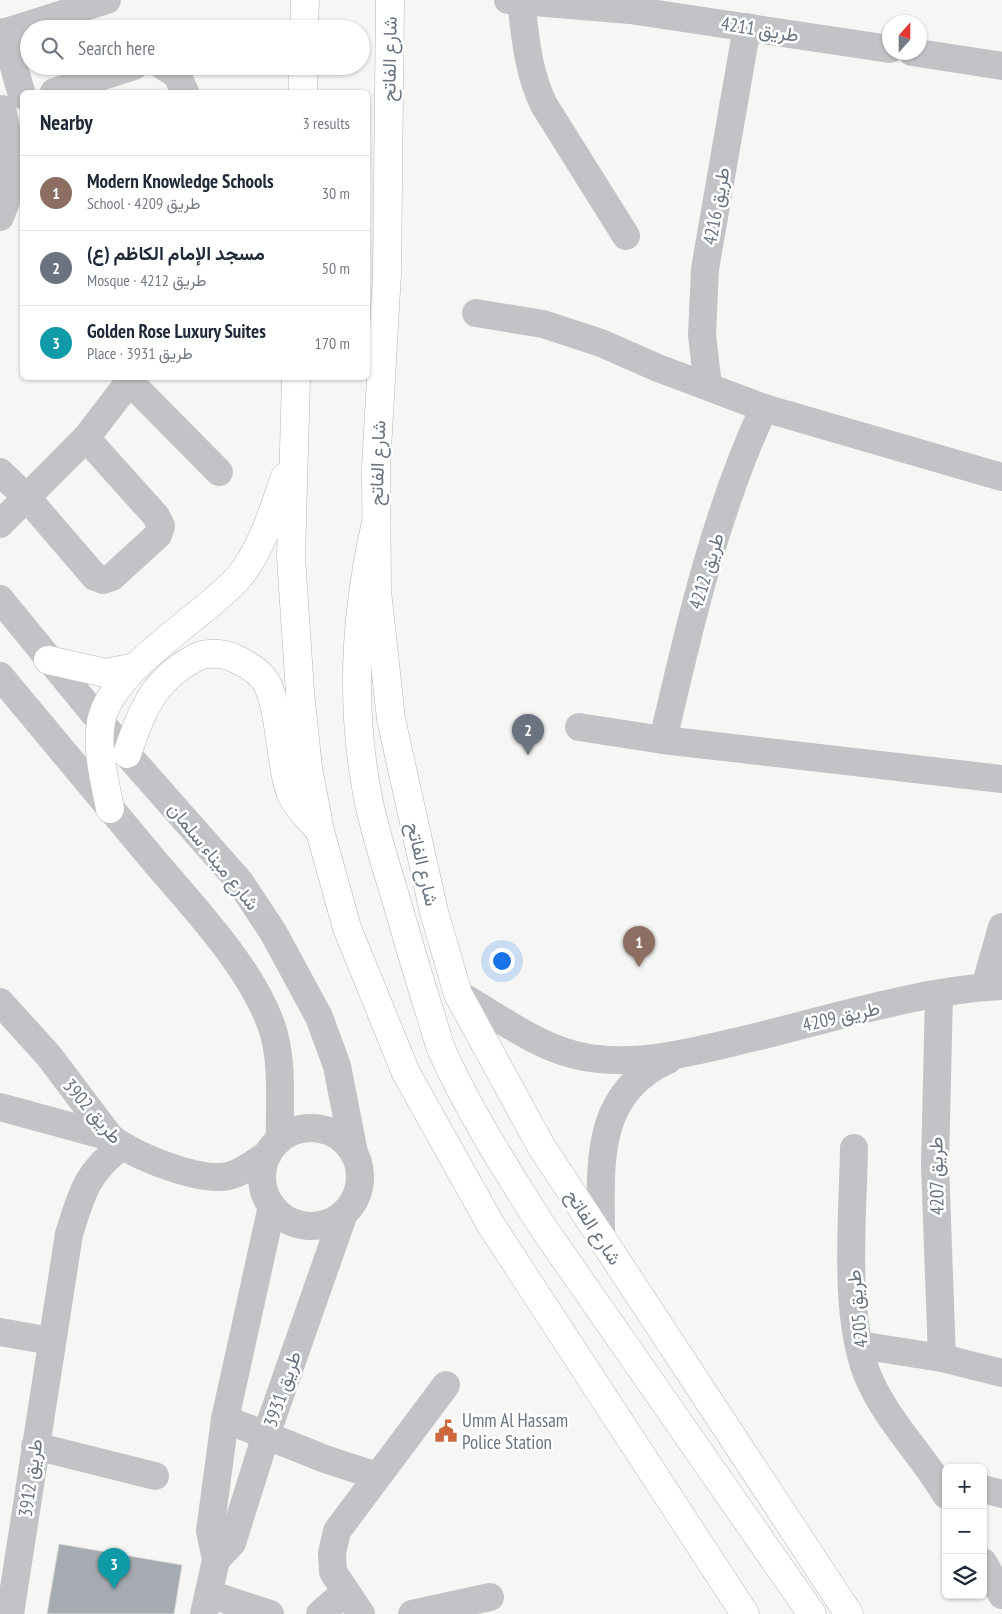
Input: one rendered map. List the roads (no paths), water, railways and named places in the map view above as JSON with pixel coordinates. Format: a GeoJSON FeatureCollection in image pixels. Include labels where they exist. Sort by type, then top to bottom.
{"type":"FeatureCollection","features":[{"type":"Feature","properties":{"kind":"main road"},"geometry":{"type":"LineString","coordinates":[[304,0],[304,20]]}},
{"type":"Feature","properties":{"kind":"main road","name":"شارع الفاتح"},"geometry":{"type":"LineString","coordinates":[[390,0],[387,265],[379,406],[375,527],[378,601],[391,719],[434,912],[458,994],[482,1043],[541,1146],[849,1614]]}},
{"type":"Feature","properties":{"kind":"main road"},"geometry":{"type":"LineString","coordinates":[[303,90],[304,75]]}},
{"type":"Feature","properties":{"kind":"main road"},"geometry":{"type":"LineString","coordinates":[[296,380],[290,557],[308,768],[320,831],[354,946],[406,1073],[491,1225],[745,1614]]}},
{"type":"Feature","properties":{"kind":"main road"},"geometry":{"type":"LineString","coordinates":[[110,809],[100,761],[101,721],[109,701],[135,668],[239,577],[265,533],[293,454]]}},
{"type":"Feature","properties":{"kind":"main road"},"geometry":{"type":"LineString","coordinates":[[375,527],[362,591],[355,666],[356,712],[361,759],[370,805],[442,1052],[504,1166],[542,1226],[812,1614]]}},
{"type":"Feature","properties":{"kind":"main road"},"geometry":{"type":"LineString","coordinates":[[128,754],[140,714],[152,693],[178,667],[185,663],[201,655],[224,654],[246,663],[265,678],[272,699],[292,797],[320,831]]}},
{"type":"Feature","properties":{"kind":"main road"},"geometry":{"type":"LineString","coordinates":[[48,660],[106,673],[135,668]]}},
{"type":"Feature","properties":{"kind":"street"},"geometry":{"type":"LineString","coordinates":[[43,20],[107,0]]}},
{"type":"Feature","properties":{"kind":"street","name":"طريق 4211"},"geometry":{"type":"LineString","coordinates":[[626,236],[544,105],[536,89],[517,0],[630,5],[747,27],[882,48]]}},
{"type":"Feature","properties":{"kind":"street"},"geometry":{"type":"LineString","coordinates":[[0,217],[10,191],[12,155],[12,104],[2,33],[20,27]]}},
{"type":"Feature","properties":{"kind":"street","name":"طريق 4216"},"geometry":{"type":"LineString","coordinates":[[708,386],[702,335],[706,269],[747,27]]}},
{"type":"Feature","properties":{"kind":"street"},"geometry":{"type":"LineString","coordinates":[[927,54],[1002,66]]}},
{"type":"Feature","properties":{"kind":"street"},"geometry":{"type":"LineString","coordinates":[[67,90],[101,85],[118,75]]}},
{"type":"Feature","properties":{"kind":"street"},"geometry":{"type":"LineString","coordinates":[[177,75],[184,90]]}},
{"type":"Feature","properties":{"kind":"street"},"geometry":{"type":"LineString","coordinates":[[476,313],[543,324],[601,343],[658,368],[764,408],[1002,477]]}},
{"type":"Feature","properties":{"kind":"street"},"geometry":{"type":"LineString","coordinates":[[0,524],[86,438],[131,380],[219,472]]}},
{"type":"Feature","properties":{"kind":"street","name":"طريق 4212"},"geometry":{"type":"LineString","coordinates":[[663,740],[690,623],[740,458],[764,408]]}},
{"type":"Feature","properties":{"kind":"street"},"geometry":{"type":"LineString","coordinates":[[0,472],[27,498],[95,576],[103,580],[112,577],[158,535],[161,526],[156,516],[86,438]]}},
{"type":"Feature","properties":{"kind":"street","name":"شارع ميناء سلمان"},"geometry":{"type":"LineString","coordinates":[[0,599],[48,660],[240,882],[273,932],[319,1017],[337,1066],[354,1153]]}},
{"type":"Feature","properties":{"kind":"street"},"geometry":{"type":"LineString","coordinates":[[0,676],[231,954],[258,996],[273,1032],[280,1061],[274,1147],[262,1175],[263,1186],[272,1206],[284,1218],[299,1225],[315,1226],[331,1222],[344,1214],[354,1201],[360,1185],[360,1169],[354,1153],[340,1138],[320,1129],[299,1130],[274,1147]]}},
{"type":"Feature","properties":{"kind":"street"},"geometry":{"type":"LineString","coordinates":[[579,727],[663,740],[1002,779]]}},
{"type":"Feature","properties":{"kind":"street"},"geometry":{"type":"LineString","coordinates":[[994,986],[1002,927]]}},
{"type":"Feature","properties":{"kind":"street","name":"طريق 4209"},"geometry":{"type":"LineString","coordinates":[[458,994],[525,1035],[576,1055],[630,1060],[681,1055],[939,995],[994,986]]}},
{"type":"Feature","properties":{"kind":"street","name":"طريق 4207"},"geometry":{"type":"LineString","coordinates":[[939,995],[934,1165],[942,1358]]}},
{"type":"Feature","properties":{"kind":"street","name":"طريق 3902"},"geometry":{"type":"LineString","coordinates":[[0,1002],[48,1056],[116,1142],[152,1161],[210,1177],[227,1177],[241,1173],[274,1147]]}},
{"type":"Feature","properties":{"kind":"street","name":"طريق 4209"},"geometry":{"type":"LineString","coordinates":[[601,1238],[603,1145],[615,1107],[631,1084],[645,1071],[681,1055]]}},
{"type":"Feature","properties":{"kind":"street"},"geometry":{"type":"LineString","coordinates":[[0,1106],[116,1142]]}},
{"type":"Feature","properties":{"kind":"street","name":"طريق 3912"},"geometry":{"type":"LineString","coordinates":[[10,1614],[69,1234],[83,1190],[91,1174],[116,1142]]}},
{"type":"Feature","properties":{"kind":"street","name":"طريق 4205"},"geometry":{"type":"LineString","coordinates":[[854,1148],[852,1290],[859,1345],[867,1374],[880,1398],[942,1484]]}},
{"type":"Feature","properties":{"kind":"street","name":"طريق 3931"},"geometry":{"type":"LineString","coordinates":[[270,1614],[207,1604],[216,1560],[210,1531],[225,1419],[272,1206]]}},
{"type":"Feature","properties":{"kind":"street","name":"طريق 3931"},"geometry":{"type":"LineString","coordinates":[[216,1560],[232,1542],[266,1435],[344,1214]]}},
{"type":"Feature","properties":{"kind":"street"},"geometry":{"type":"LineString","coordinates":[[0,1332],[51,1341]]}},
{"type":"Feature","properties":{"kind":"street"},"geometry":{"type":"LineString","coordinates":[[859,1345],[942,1358],[1002,1373]]}},
{"type":"Feature","properties":{"kind":"street"},"geometry":{"type":"LineString","coordinates":[[361,1614],[345,1592],[334,1572],[332,1553],[337,1531],[446,1385]]}},
{"type":"Feature","properties":{"kind":"street"},"geometry":{"type":"LineString","coordinates":[[225,1419],[324,1459],[377,1476]]}},
{"type":"Feature","properties":{"kind":"street"},"geometry":{"type":"LineString","coordinates":[[35,1446],[155,1476]]}},
{"type":"Feature","properties":{"kind":"street"},"geometry":{"type":"LineString","coordinates":[[987,1490],[1002,1494]]}},
{"type":"Feature","properties":{"kind":"street"},"geometry":{"type":"LineString","coordinates":[[987,1569],[1002,1595]]}},
{"type":"Feature","properties":{"kind":"street"},"geometry":{"type":"LineString","coordinates":[[320,1614],[345,1592]]}},
{"type":"Feature","properties":{"kind":"street"},"geometry":{"type":"LineString","coordinates":[[412,1614],[490,1596]]}},
{"type":"Feature","properties":{"kind":"place","name":"مسجد الإمام الكاظم (ع)"},"geometry":{"type":"Point","coordinates":[528,755]}},
{"type":"Feature","properties":{"kind":"place","name":"Modern Knowledge Schools"},"geometry":{"type":"Point","coordinates":[639,967]}},
{"type":"Feature","properties":{"kind":"place","name":"Umm Al Hassam Police Station"},"geometry":{"type":"Point","coordinates":[446,1431]}},
{"type":"Feature","properties":{"kind":"place","name":"Golden Rose Luxury Suites"},"geometry":{"type":"Point","coordinates":[114,1589]}}]}
